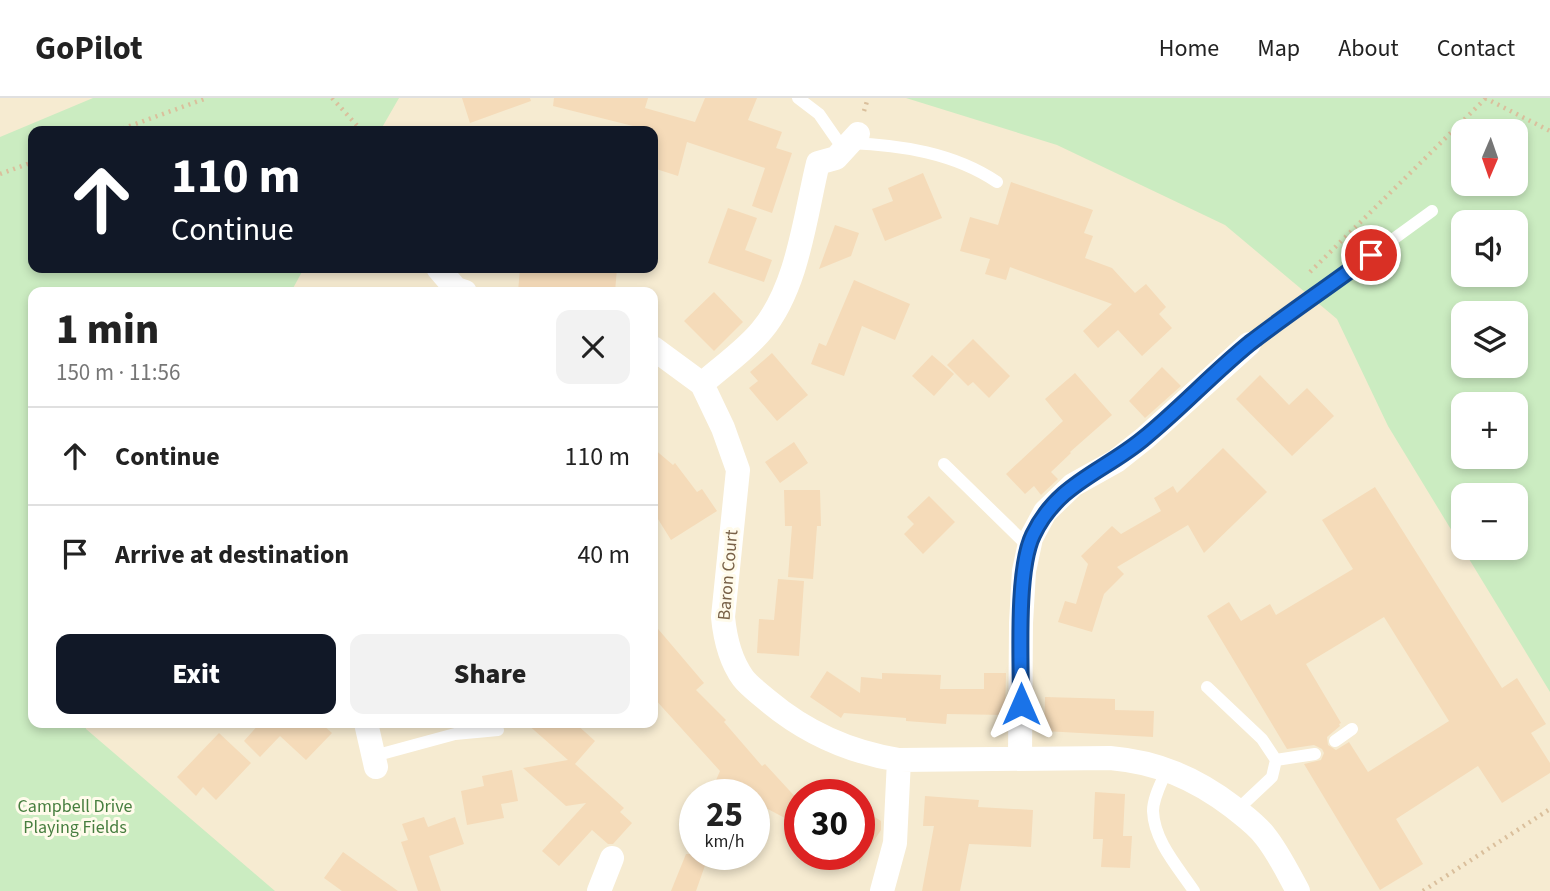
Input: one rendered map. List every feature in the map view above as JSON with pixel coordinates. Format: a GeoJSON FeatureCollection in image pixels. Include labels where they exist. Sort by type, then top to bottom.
{"type":"FeatureCollection","features":[{"type":"Feature","properties":{"kind":"street"},"geometry":{"type":"LineString","coordinates":[[702,384],[762,331],[783,300],[795,263],[818,163],[836,158],[851,143]]}},
{"type":"Feature","properties":{"kind":"street"},"geometry":{"type":"LineString","coordinates":[[442,273],[454,287]]}},
{"type":"Feature","properties":{"kind":"street"},"geometry":{"type":"LineString","coordinates":[[1020,758],[1024,571],[1031,538],[1045,512],[1073,485],[1116,461],[1249,344]]}},
{"type":"Feature","properties":{"kind":"street","name":"Baron Court"},"geometry":{"type":"LineString","coordinates":[[658,352],[702,384],[723,428],[738,470],[723,617],[724,637],[743,678],[757,692],[811,730],[852,750],[899,760],[1135,760],[1167,769],[1198,782],[1237,810],[1265,835],[1298,891]]}},
{"type":"Feature","properties":{"kind":"street"},"geometry":{"type":"LineString","coordinates":[[367,728],[375,761]]}},
{"type":"Feature","properties":{"kind":"street"},"geometry":{"type":"LineString","coordinates":[[882,891],[895,843],[899,760]]}},
{"type":"Feature","properties":{"kind":"street"},"geometry":{"type":"LineString","coordinates":[[599,891],[612,858]]}},
{"type":"Feature","properties":{"kind":"lane"},"geometry":{"type":"LineString","coordinates":[[798,98],[851,143],[895,145],[941,157],[982,172],[997,182]]}},
{"type":"Feature","properties":{"kind":"lane"},"geometry":{"type":"LineString","coordinates":[[1249,344],[1432,211]]}},
{"type":"Feature","properties":{"kind":"lane"},"geometry":{"type":"LineString","coordinates":[[944,464],[1029,548]]}},
{"type":"Feature","properties":{"kind":"lane"},"geometry":{"type":"LineString","coordinates":[[1207,687],[1262,739],[1276,760],[1272,777],[1237,810]]}},
{"type":"Feature","properties":{"kind":"lane"},"geometry":{"type":"LineString","coordinates":[[1335,741],[1352,729]]}},
{"type":"Feature","properties":{"kind":"lane"},"geometry":{"type":"LineString","coordinates":[[375,761],[455,734],[498,730]]}},
{"type":"Feature","properties":{"kind":"lane"},"geometry":{"type":"LineString","coordinates":[[1276,760],[1315,754]]}},
{"type":"Feature","properties":{"kind":"lane"},"geometry":{"type":"LineString","coordinates":[[1167,769],[1153,809],[1155,825],[1160,839],[1194,891]]}},
{"type":"Feature","properties":{"kind":"path"},"geometry":{"type":"LineString","coordinates":[[130,126],[207,98]]}},
{"type":"Feature","properties":{"kind":"path"},"geometry":{"type":"LineString","coordinates":[[332,98],[338,101],[358,126]]}},
{"type":"Feature","properties":{"kind":"path"},"geometry":{"type":"LineString","coordinates":[[1308,274],[1486,98],[1550,131]]}},
{"type":"Feature","properties":{"kind":"path"},"geometry":{"type":"LineString","coordinates":[[0,174],[28,164]]}},
{"type":"Feature","properties":{"kind":"path"},"geometry":{"type":"LineString","coordinates":[[1423,891],[1550,809]]}},
{"type":"Feature","properties":{"kind":"shaded area"},"geometry":{"type":"Polygon","coordinates":[[[0,98],[1550,98],[1550,891],[0,891],[0,98]]]}},
{"type":"Feature","properties":{"kind":"green space","name":"Campbell Drive Playing Fields"},"geometry":{"type":"Polygon","coordinates":[[[93,98],[399,98],[383,126],[28,126],[28,273],[301,273],[294,287],[28,287],[28,728],[86,728],[275,891],[0,891],[0,137],[93,98]]]}},
{"type":"Feature","properties":{"kind":"green space"},"geometry":{"type":"Polygon","coordinates":[[[906,98],[1550,98],[1550,692],[1470,560],[1528,560],[1528,483],[1451,483],[1451,529],[1388,426],[1337,319],[1225,225],[1057,145],[906,98]]]}},
{"type":"Feature","properties":{"kind":"building"},"geometry":{"type":"Polygon","coordinates":[[[462,98],[530,98],[531,101],[470,123],[462,98]]]}},
{"type":"Feature","properties":{"kind":"building"},"geometry":{"type":"Polygon","coordinates":[[[554,98],[648,98],[645,108],[695,122],[705,98],[757,98],[748,120],[782,132],[776,148],[792,153],[772,213],[752,206],[765,168],[687,142],[678,176],[658,170],[658,126],[633,126],[553,106],[554,98]]]}},
{"type":"Feature","properties":{"kind":"building"},"geometry":{"type":"Polygon","coordinates":[[[923,173],[942,218],[885,241],[872,209],[893,201],[888,188],[923,173]]]}},
{"type":"Feature","properties":{"kind":"building"},"geometry":{"type":"Polygon","coordinates":[[[1011,182],[1093,210],[1084,233],[1093,236],[1085,258],[1112,268],[1135,293],[1146,284],[1166,307],[1159,314],[1172,328],[1142,356],[1118,330],[1098,348],[1083,331],[1112,304],[1010,267],[1006,280],[985,274],[990,259],[960,251],[970,217],[998,225],[1011,182]]]}},
{"type":"Feature","properties":{"kind":"building"},"geometry":{"type":"Polygon","coordinates":[[[728,208],[757,218],[745,250],[772,260],[764,282],[708,263],[728,208]]]}},
{"type":"Feature","properties":{"kind":"building"},"geometry":{"type":"Polygon","coordinates":[[[835,225],[859,233],[851,256],[819,269],[835,225]]]}},
{"type":"Feature","properties":{"kind":"building"},"geometry":{"type":"Polygon","coordinates":[[[520,273],[617,273],[615,287],[518,287],[520,273]]]}},
{"type":"Feature","properties":{"kind":"building"},"geometry":{"type":"Polygon","coordinates":[[[854,280],[910,304],[895,340],[862,326],[844,376],[811,364],[819,343],[826,346],[854,280]]]}},
{"type":"Feature","properties":{"kind":"building"},"geometry":{"type":"Polygon","coordinates":[[[714,292],[743,322],[714,351],[684,321],[714,292]]]}},
{"type":"Feature","properties":{"kind":"building"},"geometry":{"type":"Polygon","coordinates":[[[973,339],[1010,376],[989,398],[973,382],[968,386],[947,365],[973,339]]]}},
{"type":"Feature","properties":{"kind":"building"},"geometry":{"type":"Polygon","coordinates":[[[772,353],[808,395],[777,421],[749,388],[758,381],[750,372],[772,353]]]}},
{"type":"Feature","properties":{"kind":"building"},"geometry":{"type":"Polygon","coordinates":[[[932,355],[954,374],[934,396],[912,376],[932,355]]]}},
{"type":"Feature","properties":{"kind":"building"},"geometry":{"type":"Polygon","coordinates":[[[1162,367],[1181,386],[1145,418],[1129,401],[1162,367]]]}},
{"type":"Feature","properties":{"kind":"building"},"geometry":{"type":"Polygon","coordinates":[[[1075,373],[1112,415],[1051,472],[1058,479],[1041,495],[1034,486],[1025,494],[1006,474],[1063,421],[1045,399],[1075,373]]]}},
{"type":"Feature","properties":{"kind":"building"},"geometry":{"type":"Polygon","coordinates":[[[1260,375],[1289,405],[1307,388],[1334,416],[1292,456],[1236,399],[1260,375]]]}},
{"type":"Feature","properties":{"kind":"building"},"geometry":{"type":"Polygon","coordinates":[[[794,442],[808,463],[780,483],[765,462],[794,442]]]}},
{"type":"Feature","properties":{"kind":"building"},"geometry":{"type":"Polygon","coordinates":[[[1223,448],[1267,492],[1204,553],[1188,525],[1117,567],[1124,574],[1104,594],[1092,632],[1058,622],[1065,601],[1076,604],[1088,564],[1081,556],[1112,526],[1121,534],[1161,511],[1154,498],[1173,486],[1177,493],[1223,448]]]}},
{"type":"Feature","properties":{"kind":"building"},"geometry":{"type":"Polygon","coordinates":[[[658,452],[673,465],[675,463],[697,492],[702,489],[717,511],[671,540],[658,519],[658,452]]]}},
{"type":"Feature","properties":{"kind":"building"},"geometry":{"type":"Polygon","coordinates":[[[1375,487],[1502,688],[1517,678],[1546,724],[1531,733],[1550,763],[1550,773],[1502,803],[1478,766],[1396,819],[1423,864],[1380,890],[1304,764],[1321,760],[1324,753],[1322,749],[1314,745],[1287,749],[1207,616],[1229,602],[1241,621],[1270,604],[1276,615],[1353,569],[1322,520],[1375,487]],[[1384,617],[1306,664],[1341,723],[1327,737],[1328,745],[1336,750],[1349,742],[1368,772],[1449,721],[1384,617]]]}},
{"type":"Feature","properties":{"kind":"building"},"geometry":{"type":"Polygon","coordinates":[[[784,490],[820,490],[821,526],[817,526],[813,579],[788,577],[792,526],[785,526],[784,490]]]}},
{"type":"Feature","properties":{"kind":"building"},"geometry":{"type":"Polygon","coordinates":[[[929,496],[955,522],[923,554],[904,534],[914,524],[907,517],[929,496]]]}},
{"type":"Feature","properties":{"kind":"building"},"geometry":{"type":"Polygon","coordinates":[[[778,579],[804,581],[799,656],[757,653],[759,619],[774,620],[778,579]]]}},
{"type":"Feature","properties":{"kind":"building"},"geometry":{"type":"Polygon","coordinates":[[[658,629],[704,683],[696,690],[726,720],[724,722],[762,766],[765,764],[784,785],[784,818],[770,810],[770,779],[717,779],[720,771],[658,703],[658,629]]]}},
{"type":"Feature","properties":{"kind":"building"},"geometry":{"type":"Polygon","coordinates":[[[827,671],[860,693],[861,677],[882,679],[882,673],[941,675],[940,689],[984,689],[984,673],[1006,673],[1005,715],[947,714],[946,724],[844,713],[841,718],[810,697],[827,671]]]}},
{"type":"Feature","properties":{"kind":"building"},"geometry":{"type":"Polygon","coordinates":[[[1045,697],[1115,699],[1115,710],[1154,711],[1153,737],[1044,731],[1045,697]]]}},
{"type":"Feature","properties":{"kind":"building"},"geometry":{"type":"Polygon","coordinates":[[[256,728],[326,728],[332,733],[306,760],[280,736],[260,757],[244,741],[256,728]]]}},
{"type":"Feature","properties":{"kind":"building"},"geometry":{"type":"Polygon","coordinates":[[[532,728],[581,728],[595,741],[575,764],[624,808],[620,812],[632,823],[613,844],[608,844],[592,830],[559,866],[542,851],[586,803],[566,806],[523,768],[568,760],[532,728]]]}},
{"type":"Feature","properties":{"kind":"building"},"geometry":{"type":"Polygon","coordinates":[[[219,733],[251,763],[216,800],[203,787],[196,796],[177,777],[219,733]]]}},
{"type":"Feature","properties":{"kind":"building"},"geometry":{"type":"Polygon","coordinates":[[[512,770],[518,801],[501,804],[504,818],[467,825],[461,791],[484,786],[482,776],[512,770]]]}},
{"type":"Feature","properties":{"kind":"building"},"geometry":{"type":"Polygon","coordinates":[[[1095,792],[1125,794],[1123,836],[1132,836],[1130,868],[1101,867],[1103,839],[1093,839],[1095,792]]]}},
{"type":"Feature","properties":{"kind":"building"},"geometry":{"type":"Polygon","coordinates":[[[925,796],[979,800],[978,807],[1033,810],[1031,847],[969,844],[960,891],[922,891],[934,826],[923,826],[925,796]]]}},
{"type":"Feature","properties":{"kind":"building"},"geometry":{"type":"Polygon","coordinates":[[[424,817],[428,827],[455,817],[464,844],[429,856],[441,891],[418,891],[401,842],[408,840],[402,824],[424,817]]]}},
{"type":"Feature","properties":{"kind":"building"},"geometry":{"type":"Polygon","coordinates":[[[875,817],[881,821],[881,830],[875,839],[875,817]]]}},
{"type":"Feature","properties":{"kind":"building"},"geometry":{"type":"Polygon","coordinates":[[[343,852],[398,891],[342,891],[324,878],[343,852]]]}},
{"type":"Feature","properties":{"kind":"building"},"geometry":{"type":"Polygon","coordinates":[[[680,870],[703,870],[696,891],[671,891],[680,870]]]}},
{"type":"Feature","properties":{"kind":"route"},"geometry":{"type":"LineString","coordinates":[[1021,704],[1024,571],[1031,538],[1045,512],[1073,485],[1116,461],[1145,438],[1249,344],[1371,255]]}}]}
